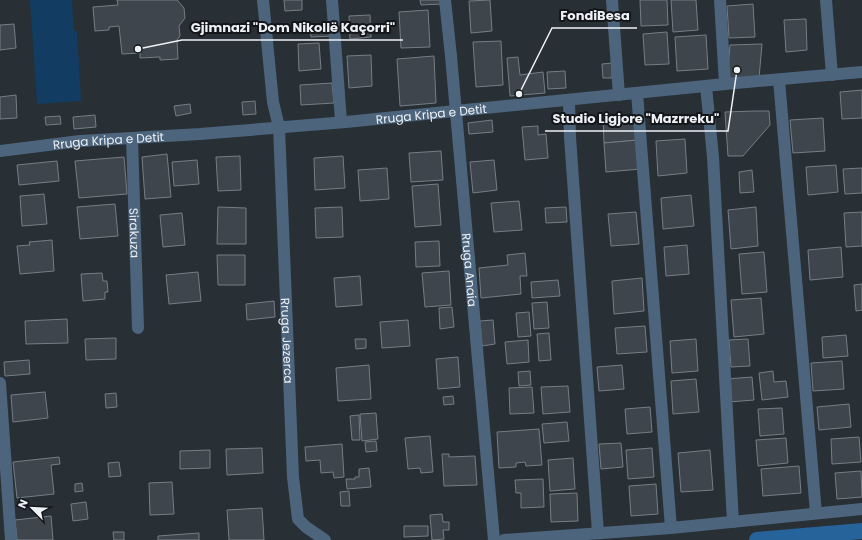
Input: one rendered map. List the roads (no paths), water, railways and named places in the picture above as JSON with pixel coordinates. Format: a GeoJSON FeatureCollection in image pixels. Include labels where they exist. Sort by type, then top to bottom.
{"type":"FeatureCollection","features":[{"type":"Feature","properties":{"kind":"street","name":"Rruga Jezerca"},"geometry":{"type":"LineString","coordinates":[[263,0],[273,102],[279,127],[293,477],[298,519],[306,527],[325,540]]}},
{"type":"Feature","properties":{"kind":"street"},"geometry":{"type":"LineString","coordinates":[[332,0],[341,121]]}},
{"type":"Feature","properties":{"kind":"street","name":"Rruga Anaia"},"geometry":{"type":"LineString","coordinates":[[445,0],[494,540]]}},
{"type":"Feature","properties":{"kind":"street"},"geometry":{"type":"LineString","coordinates":[[612,0],[619,95]]}},
{"type":"Feature","properties":{"kind":"street"},"geometry":{"type":"LineString","coordinates":[[720,0],[726,84]]}},
{"type":"Feature","properties":{"kind":"street"},"geometry":{"type":"LineString","coordinates":[[826,0],[832,75]]}},
{"type":"Feature","properties":{"kind":"street","name":"Rruga Kripa e Detit"},"geometry":{"type":"LineString","coordinates":[[0,151],[80,141],[200,134],[862,72]]}},
{"type":"Feature","properties":{"kind":"street"},"geometry":{"type":"LineString","coordinates":[[779,80],[816,513]]}},
{"type":"Feature","properties":{"kind":"street"},"geometry":{"type":"LineString","coordinates":[[706,86],[713,157],[733,522]]}},
{"type":"Feature","properties":{"kind":"street"},"geometry":{"type":"LineString","coordinates":[[637,93],[671,528]]}},
{"type":"Feature","properties":{"kind":"street"},"geometry":{"type":"LineString","coordinates":[[569,100],[598,533]]}},
{"type":"Feature","properties":{"kind":"street","name":"Sirakuza"},"geometry":{"type":"LineString","coordinates":[[132,138],[138,328]]}},
{"type":"Feature","properties":{"kind":"street"},"geometry":{"type":"LineString","coordinates":[[0,383],[11,540]]}},
{"type":"Feature","properties":{"kind":"street"},"geometry":{"type":"LineString","coordinates":[[504,540],[671,528],[862,509]]}},
{"type":"Feature","properties":{"kind":"waterway"},"geometry":{"type":"LineString","coordinates":[[757,540],[862,531]]}},
{"type":"Feature","properties":{"kind":"place","name":"Gjimnazi \"Dom Nikollë Kaçorri\""},"geometry":{"type":"Point","coordinates":[138,49]}},
{"type":"Feature","properties":{"kind":"place","name":"Studio Ligjore \"Mazrreku\""},"geometry":{"type":"Point","coordinates":[737,70]}},
{"type":"Feature","properties":{"kind":"place","name":"FondiBesa"},"geometry":{"type":"Point","coordinates":[519,94]}}]}
